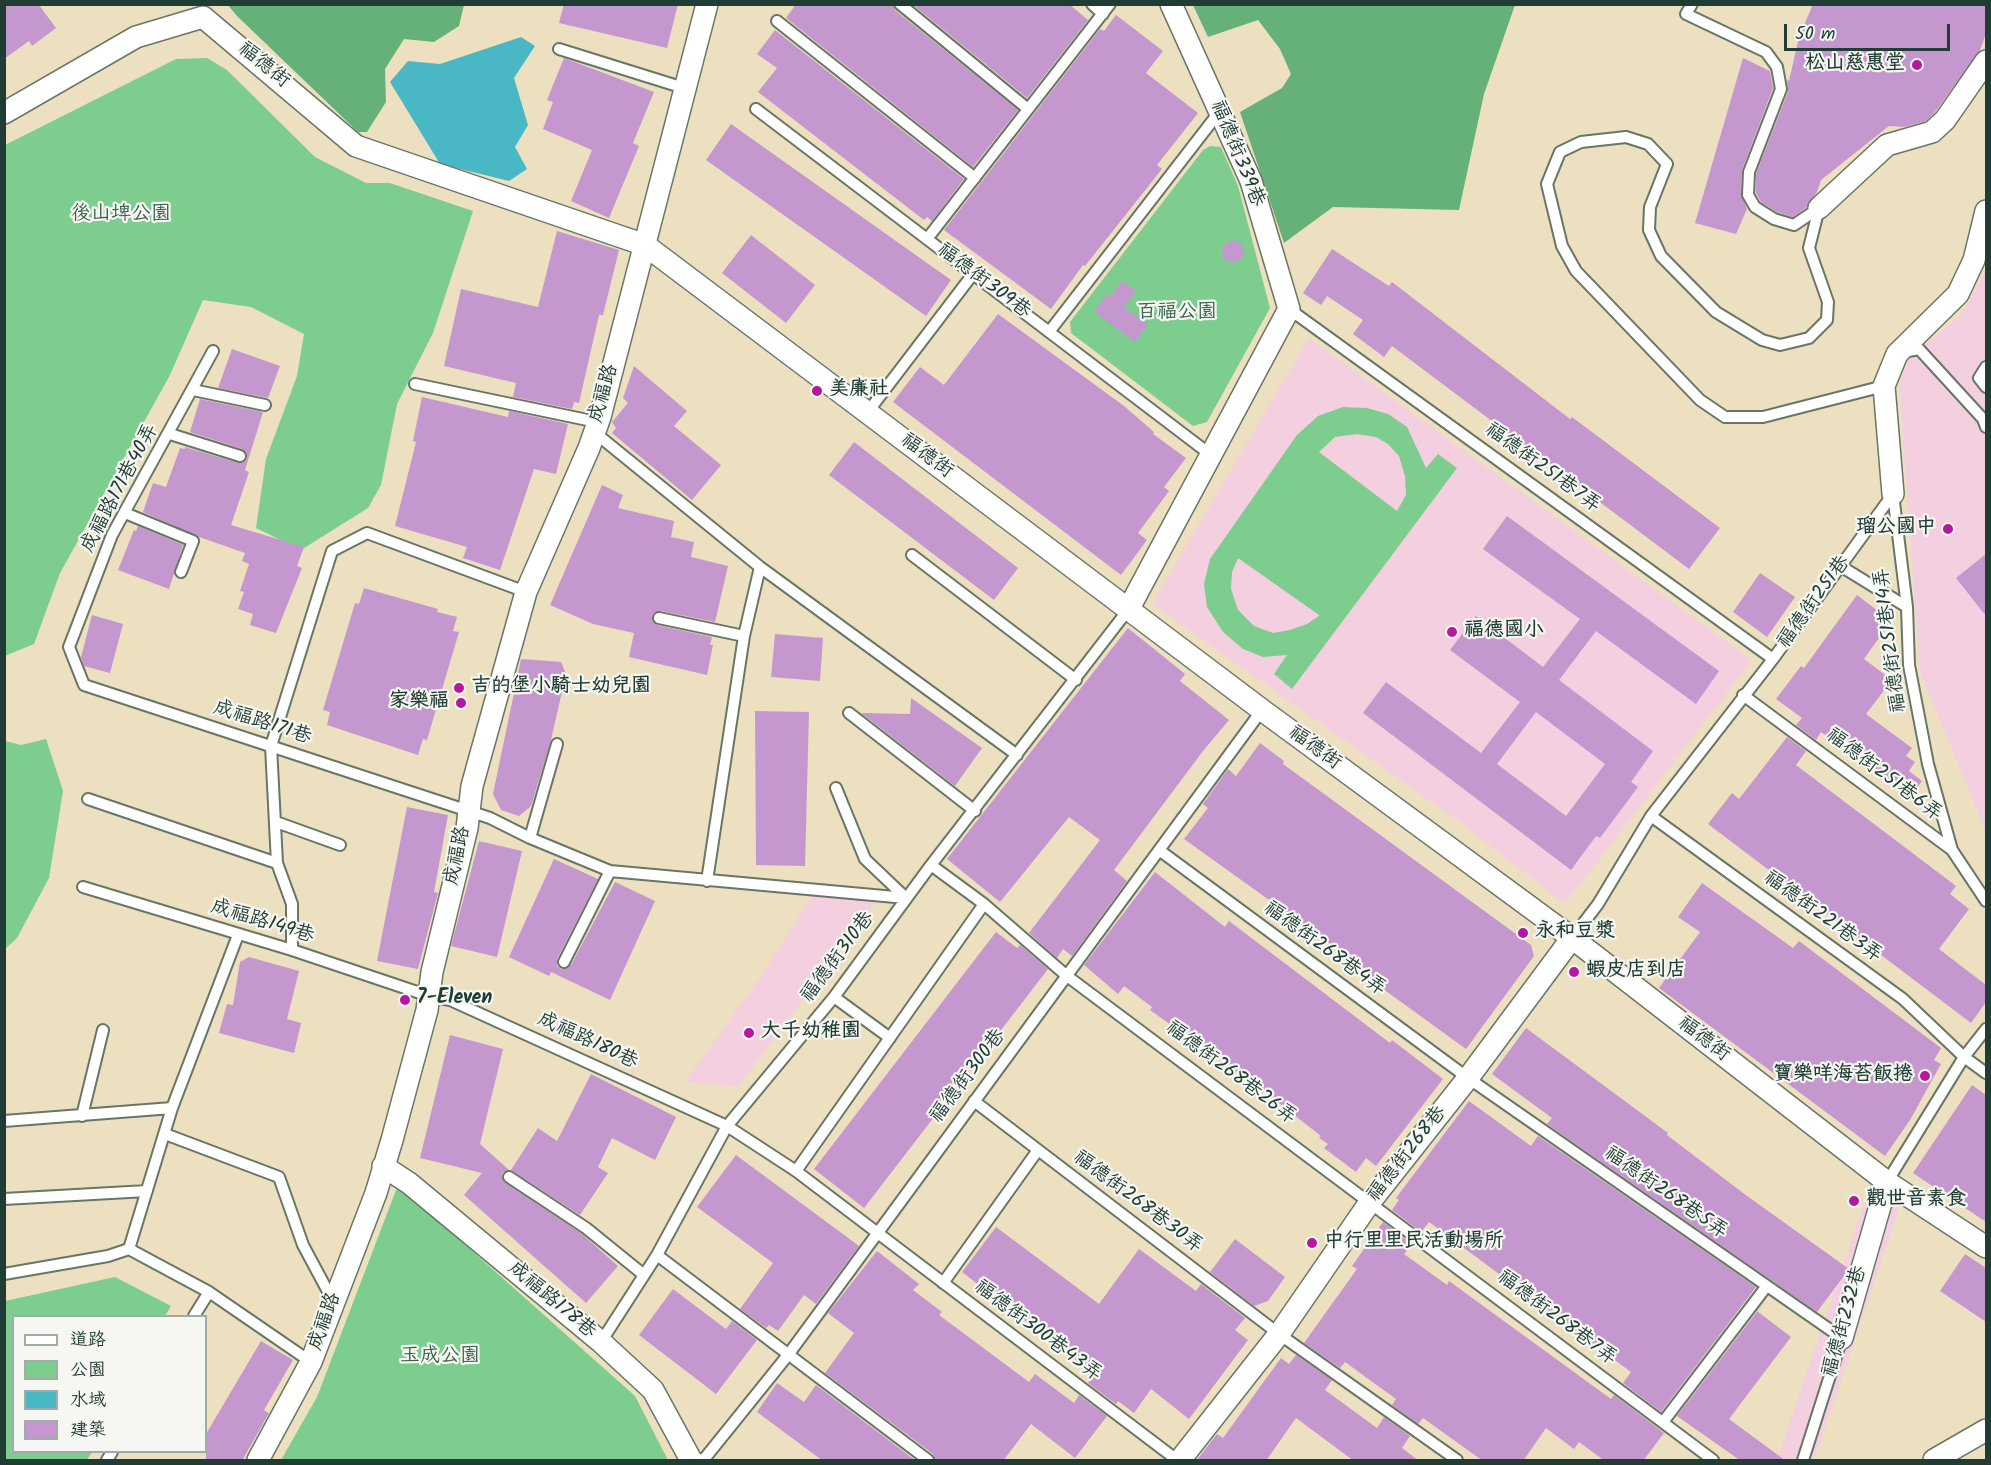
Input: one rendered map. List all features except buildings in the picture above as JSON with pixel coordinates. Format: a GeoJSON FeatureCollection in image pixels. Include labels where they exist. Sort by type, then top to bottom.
{"type":"FeatureCollection","features":[{"type":"Feature","properties":{"kind":"street","name":"成福路"},"geometry":{"type":"LineString","coordinates":[[258,1461],[311,1362],[376,1193],[429,996],[432,972],[467,828],[472,786],[526,592],[596,427],[707,4]]}},
{"type":"Feature","properties":{"kind":"street","name":"福德街339巷"},"geometry":{"type":"LineString","coordinates":[[1171,4],[1251,181],[1289,309]]}},
{"type":"Feature","properties":{"kind":"street","name":"福德街"},"geometry":{"type":"LineString","coordinates":[[4,113],[136,37],[203,11],[356,146],[645,245],[1262,711],[1572,938],[1887,1182],[1986,1247]]}},
{"type":"Feature","properties":{"kind":"street"},"geometry":{"type":"LineString","coordinates":[[1820,208],[1887,145],[1932,132],[1945,120],[1986,61]]}},
{"type":"Feature","properties":{"kind":"street"},"geometry":{"type":"LineString","coordinates":[[1893,494],[1884,386],[1897,354],[1958,294],[1974,260],[1986,211]]}},
{"type":"Feature","properties":{"kind":"street"},"geometry":{"type":"LineString","coordinates":[[1128,610],[1289,309]]}},
{"type":"Feature","properties":{"kind":"street","name":"福德街268巷"},"geometry":{"type":"LineString","coordinates":[[1178,1461],[1279,1334],[1370,1202],[1468,1078],[1572,938]]}},
{"type":"Feature","properties":{"kind":"street","name":"成福路178巷"},"geometry":{"type":"LineString","coordinates":[[383,1166],[409,1183],[601,1342],[653,1390],[691,1461]]}},
{"type":"Feature","properties":{"kind":"street","name":"福德街232巷"},"geometry":{"type":"LineString","coordinates":[[1842,1338],[1887,1182]]}},
{"type":"Feature","properties":{"kind":"street"},"geometry":{"type":"LineString","coordinates":[[1934,1461],[1986,1430]]}},
{"type":"Feature","properties":{"kind":"lane"},"geometry":{"type":"LineString","coordinates":[[900,4],[1028,110]]}},
{"type":"Feature","properties":{"kind":"lane"},"geometry":{"type":"LineString","coordinates":[[927,239],[1107,9],[1092,4]]}},
{"type":"Feature","properties":{"kind":"lane"},"geometry":{"type":"LineString","coordinates":[[1692,4],[1686,14],[1766,52],[1777,67],[1781,89],[1749,172],[1748,195],[1755,207],[1774,219],[1794,225],[1820,208]]}},
{"type":"Feature","properties":{"kind":"lane"},"geometry":{"type":"LineString","coordinates":[[777,21],[975,177]]}},
{"type":"Feature","properties":{"kind":"lane"},"geometry":{"type":"LineString","coordinates":[[559,49],[684,88]]}},
{"type":"Feature","properties":{"kind":"lane","name":"福德街309巷"},"geometry":{"type":"LineString","coordinates":[[756,109],[1210,455]]}},
{"type":"Feature","properties":{"kind":"lane"},"geometry":{"type":"LineString","coordinates":[[1049,332],[1220,111]]}},
{"type":"Feature","properties":{"kind":"lane"},"geometry":{"type":"LineString","coordinates":[[1820,208],[1809,248],[1828,302],[1827,320],[1809,338],[1780,345],[1762,340],[1716,312],[1661,256],[1649,230],[1650,207],[1667,164],[1648,144],[1626,137],[1581,142],[1560,152],[1547,184],[1562,246],[1576,271],[1700,400],[1725,417],[1763,417],[1884,386]]}},
{"type":"Feature","properties":{"kind":"lane"},"geometry":{"type":"LineString","coordinates":[[867,413],[973,274]]}},
{"type":"Feature","properties":{"kind":"lane","name":"福德街251巷7弄"},"geometry":{"type":"LineString","coordinates":[[1289,309],[1773,659]]}},
{"type":"Feature","properties":{"kind":"lane"},"geometry":{"type":"LineString","coordinates":[[1897,354],[1919,349],[1983,419],[1986,427]]}},
{"type":"Feature","properties":{"kind":"lane","name":"成福路171巷40弄"},"geometry":{"type":"LineString","coordinates":[[69,647],[112,535],[170,434],[213,351]]}},
{"type":"Feature","properties":{"kind":"lane"},"geometry":{"type":"LineString","coordinates":[[1986,367],[1979,378],[1986,387]]}},
{"type":"Feature","properties":{"kind":"lane"},"geometry":{"type":"LineString","coordinates":[[416,384],[596,427],[760,567],[1017,755]]}},
{"type":"Feature","properties":{"kind":"lane"},"geometry":{"type":"LineString","coordinates":[[193,390],[265,405]]}},
{"type":"Feature","properties":{"kind":"lane"},"geometry":{"type":"LineString","coordinates":[[170,434],[240,456]]}},
{"type":"Feature","properties":{"kind":"lane","name":"福德街251巷"},"geometry":{"type":"LineString","coordinates":[[1572,938],[1598,904],[1651,816],[1773,659],[1893,494]]}},
{"type":"Feature","properties":{"kind":"lane","name":"福德街251巷14弄"},"geometry":{"type":"LineString","coordinates":[[1893,494],[1907,607],[1909,665],[1928,764],[1952,850]]}},
{"type":"Feature","properties":{"kind":"lane"},"geometry":{"type":"LineString","coordinates":[[125,513],[193,541],[181,572]]}},
{"type":"Feature","properties":{"kind":"lane"},"geometry":{"type":"LineString","coordinates":[[292,950],[292,904],[277,863],[271,746],[332,551],[367,533],[526,592]]}},
{"type":"Feature","properties":{"kind":"lane"},"geometry":{"type":"LineString","coordinates":[[912,555],[1076,680]]}},
{"type":"Feature","properties":{"kind":"lane"},"geometry":{"type":"LineString","coordinates":[[707,880],[744,636],[760,567]]}},
{"type":"Feature","properties":{"kind":"lane"},"geometry":{"type":"LineString","coordinates":[[1842,567],[1907,607]]}},
{"type":"Feature","properties":{"kind":"lane","name":"福德街310巷"},"geometry":{"type":"LineString","coordinates":[[601,1342],[657,1254],[727,1126],[834,997],[931,865],[975,811],[1128,610]]}},
{"type":"Feature","properties":{"kind":"lane"},"geometry":{"type":"LineString","coordinates":[[659,618],[744,636]]}},
{"type":"Feature","properties":{"kind":"lane","name":"成福路171巷"},"geometry":{"type":"LineString","coordinates":[[69,647],[84,686],[468,810],[610,872],[906,898]]}},
{"type":"Feature","properties":{"kind":"lane","name":"福德街251巷6弄"},"geometry":{"type":"LineString","coordinates":[[1743,695],[1952,850],[1986,901]]}},
{"type":"Feature","properties":{"kind":"lane","name":"福德街300巷"},"geometry":{"type":"LineString","coordinates":[[700,1461],[705,1458],[788,1354],[1262,711]]}},
{"type":"Feature","properties":{"kind":"lane"},"geometry":{"type":"LineString","coordinates":[[849,713],[975,811]]}},
{"type":"Feature","properties":{"kind":"lane"},"geometry":{"type":"LineString","coordinates":[[530,838],[557,744]]}},
{"type":"Feature","properties":{"kind":"lane"},"geometry":{"type":"LineString","coordinates":[[836,788],[865,859],[906,898]]}},
{"type":"Feature","properties":{"kind":"lane"},"geometry":{"type":"LineString","coordinates":[[88,799],[277,863]]}},
{"type":"Feature","properties":{"kind":"lane","name":"福德街221巷3弄"},"geometry":{"type":"LineString","coordinates":[[1651,816],[1903,999],[1964,1058],[1986,1072]]}},
{"type":"Feature","properties":{"kind":"lane"},"geometry":{"type":"LineString","coordinates":[[276,822],[340,845]]}},
{"type":"Feature","properties":{"kind":"lane","name":"福德街268巷4弄"},"geometry":{"type":"LineString","coordinates":[[1159,850],[1468,1078]]}},
{"type":"Feature","properties":{"kind":"lane","name":"福德街268巷26弄"},"geometry":{"type":"LineString","coordinates":[[931,865],[984,904],[1067,976],[1370,1202]]}},
{"type":"Feature","properties":{"kind":"lane"},"geometry":{"type":"LineString","coordinates":[[564,962],[610,872]]}},
{"type":"Feature","properties":{"kind":"lane","name":"成福路149巷"},"geometry":{"type":"LineString","coordinates":[[83,887],[292,950],[429,996]]}},
{"type":"Feature","properties":{"kind":"lane"},"geometry":{"type":"LineString","coordinates":[[796,1171],[984,904]]}},
{"type":"Feature","properties":{"kind":"lane"},"geometry":{"type":"LineString","coordinates":[[129,1249],[172,1108],[238,935]]}},
{"type":"Feature","properties":{"kind":"lane","name":"成福路180巷"},"geometry":{"type":"LineString","coordinates":[[429,996],[450,1000],[727,1126],[796,1171]]}},
{"type":"Feature","properties":{"kind":"lane"},"geometry":{"type":"LineString","coordinates":[[834,997],[890,1038]]}},
{"type":"Feature","properties":{"kind":"lane"},"geometry":{"type":"LineString","coordinates":[[1887,1182],[1964,1058],[1986,1029]]}},
{"type":"Feature","properties":{"kind":"lane"},"geometry":{"type":"LineString","coordinates":[[82,1116],[103,1030]]}},
{"type":"Feature","properties":{"kind":"lane","name":"福德街268巷5弄"},"geometry":{"type":"LineString","coordinates":[[1468,1078],[1842,1338]]}},
{"type":"Feature","properties":{"kind":"lane","name":"福德街268巷30弄"},"geometry":{"type":"LineString","coordinates":[[974,1101],[1279,1334],[1457,1461]]}},
{"type":"Feature","properties":{"kind":"lane"},"geometry":{"type":"LineString","coordinates":[[4,1121],[172,1108]]}},
{"type":"Feature","properties":{"kind":"lane"},"geometry":{"type":"LineString","coordinates":[[165,1134],[279,1177],[303,1245],[333,1301]]}},
{"type":"Feature","properties":{"kind":"lane"},"geometry":{"type":"LineString","coordinates":[[943,1283],[1038,1150]]}},
{"type":"Feature","properties":{"kind":"lane","name":"福德街300巷43弄"},"geometry":{"type":"LineString","coordinates":[[796,1171],[876,1234],[1178,1461]]}},
{"type":"Feature","properties":{"kind":"lane"},"geometry":{"type":"LineString","coordinates":[[509,1177],[586,1228],[644,1275]]}},
{"type":"Feature","properties":{"kind":"lane"},"geometry":{"type":"LineString","coordinates":[[4,1199],[147,1191]]}},
{"type":"Feature","properties":{"kind":"lane","name":"福德街268巷7弄"},"geometry":{"type":"LineString","coordinates":[[1370,1202],[1713,1461]]}},
{"type":"Feature","properties":{"kind":"lane"},"geometry":{"type":"LineString","coordinates":[[4,1274],[108,1256],[129,1249],[209,1292],[311,1362]]}},
{"type":"Feature","properties":{"kind":"lane"},"geometry":{"type":"LineString","coordinates":[[657,1254],[928,1461]]}},
{"type":"Feature","properties":{"kind":"lane"},"geometry":{"type":"LineString","coordinates":[[1663,1422],[1766,1287]]}},
{"type":"Feature","properties":{"kind":"lane"},"geometry":{"type":"LineString","coordinates":[[195,1315],[209,1292]]}},
{"type":"Feature","properties":{"kind":"lane","name":"福德街232巷"},"geometry":{"type":"LineString","coordinates":[[1803,1461],[1842,1338]]}},
{"type":"Feature","properties":{"kind":"shaded area","name":"瑠公國中"},"geometry":{"type":"Polygon","coordinates":[[[1984,274],[1986,275],[1986,832],[1920,672],[1899,385],[1911,355],[1961,315],[1984,274]]]}},
{"type":"Feature","properties":{"kind":"shaded area","name":"福德國小"},"geometry":{"type":"Polygon","coordinates":[[[1309,338],[1752,660],[1565,904],[1457,820],[1152,604],[1309,338]]]}},
{"type":"Feature","properties":{"kind":"shaded area","name":"大千幼稚園"},"geometry":{"type":"Polygon","coordinates":[[[821,882],[883,892],[739,1086],[685,1082],[762,975],[821,882]]]}},
{"type":"Feature","properties":{"kind":"shaded area"},"geometry":{"type":"Polygon","coordinates":[[[1866,1198],[1899,1209],[1814,1460],[1777,1460],[1866,1198]]]}},
{"type":"Feature","properties":{"kind":"green space"},"geometry":{"type":"Polygon","coordinates":[[[228,5],[464,5],[459,26],[434,42],[404,39],[385,69],[386,102],[367,132],[358,132],[228,5]]]}},
{"type":"Feature","properties":{"kind":"green space"},"geometry":{"type":"Polygon","coordinates":[[[1193,5],[1515,5],[1484,94],[1459,210],[1333,207],[1284,243],[1240,112],[1282,88],[1291,74],[1280,49],[1258,20],[1208,37],[1193,5]]]}},
{"type":"Feature","properties":{"kind":"green space","name":"後山埤公園"},"geometry":{"type":"Polygon","coordinates":[[[207,58],[227,70],[315,157],[366,183],[390,183],[473,211],[433,333],[397,404],[381,485],[368,508],[301,550],[256,528],[266,459],[297,376],[304,334],[251,307],[203,300],[170,375],[60,573],[34,644],[5,656],[5,145],[176,59],[207,58]]]}},
{"type":"Feature","properties":{"kind":"green space","name":"百福公園"},"geometry":{"type":"Polygon","coordinates":[[[1210,146],[1221,147],[1238,186],[1270,308],[1207,422],[1193,426],[1071,333],[1070,322],[1203,150],[1210,146]]]}},
{"type":"Feature","properties":{"kind":"green space"},"geometry":{"type":"Polygon","coordinates":[[[1343,407],[1367,408],[1388,414],[1407,427],[1426,468],[1438,454],[1457,468],[1292,689],[1274,674],[1287,655],[1263,657],[1243,649],[1223,632],[1207,607],[1204,584],[1210,559],[1297,435],[1318,416],[1343,407]],[[1357,434],[1335,437],[1319,452],[1397,511],[1406,495],[1405,476],[1399,456],[1388,444],[1376,437],[1357,434]],[[1238,558],[1232,572],[1231,589],[1238,610],[1254,626],[1273,633],[1307,624],[1319,616],[1319,615],[1238,558]]]}},
{"type":"Feature","properties":{"kind":"green space"},"geometry":{"type":"Polygon","coordinates":[[[46,739],[63,791],[49,878],[17,938],[5,949],[5,741],[21,745],[46,739]]]}},
{"type":"Feature","properties":{"kind":"green space","name":"玉成公園"},"geometry":{"type":"Polygon","coordinates":[[[398,1185],[635,1396],[668,1460],[281,1460],[317,1397],[398,1185]]]}},
{"type":"Feature","properties":{"kind":"green space"},"geometry":{"type":"Polygon","coordinates":[[[115,1277],[171,1306],[166,1315],[12,1315],[12,1453],[91,1453],[87,1460],[5,1460],[5,1301],[115,1277]]]}},
{"type":"Feature","properties":{"kind":"water"},"geometry":{"type":"Polygon","coordinates":[[[521,37],[535,46],[514,78],[528,125],[515,147],[527,169],[509,181],[440,164],[390,82],[408,61],[440,64],[521,37]]]}},
{"type":"Feature","properties":{"kind":"place","name":"松山慈惠堂"},"geometry":{"type":"Point","coordinates":[1917,65]}},
{"type":"Feature","properties":{"kind":"place","name":"美廉社"},"geometry":{"type":"Point","coordinates":[817,391]}},
{"type":"Feature","properties":{"kind":"place","name":"瑠公國中"},"geometry":{"type":"Point","coordinates":[1948,529]}},
{"type":"Feature","properties":{"kind":"place","name":"福德國小"},"geometry":{"type":"Point","coordinates":[1452,632]}},
{"type":"Feature","properties":{"kind":"place","name":"吉的堡小騎士幼兒園"},"geometry":{"type":"Point","coordinates":[459,688]}},
{"type":"Feature","properties":{"kind":"place","name":"家樂福"},"geometry":{"type":"Point","coordinates":[461,703]}},
{"type":"Feature","properties":{"kind":"place","name":"永和豆漿"},"geometry":{"type":"Point","coordinates":[1523,933]}},
{"type":"Feature","properties":{"kind":"place","name":"蝦皮店到店"},"geometry":{"type":"Point","coordinates":[1574,972]}},
{"type":"Feature","properties":{"kind":"place","name":"7-Eleven"},"geometry":{"type":"Point","coordinates":[405,1000]}},
{"type":"Feature","properties":{"kind":"place","name":"大千幼稚園"},"geometry":{"type":"Point","coordinates":[749,1033]}},
{"type":"Feature","properties":{"kind":"place","name":"寶樂咩海苔飯捲"},"geometry":{"type":"Point","coordinates":[1925,1076]}},
{"type":"Feature","properties":{"kind":"place","name":"觀世音素食"},"geometry":{"type":"Point","coordinates":[1854,1201]}},
{"type":"Feature","properties":{"kind":"place","name":"中行里里民活動場所"},"geometry":{"type":"Point","coordinates":[1312,1243]}}]}
